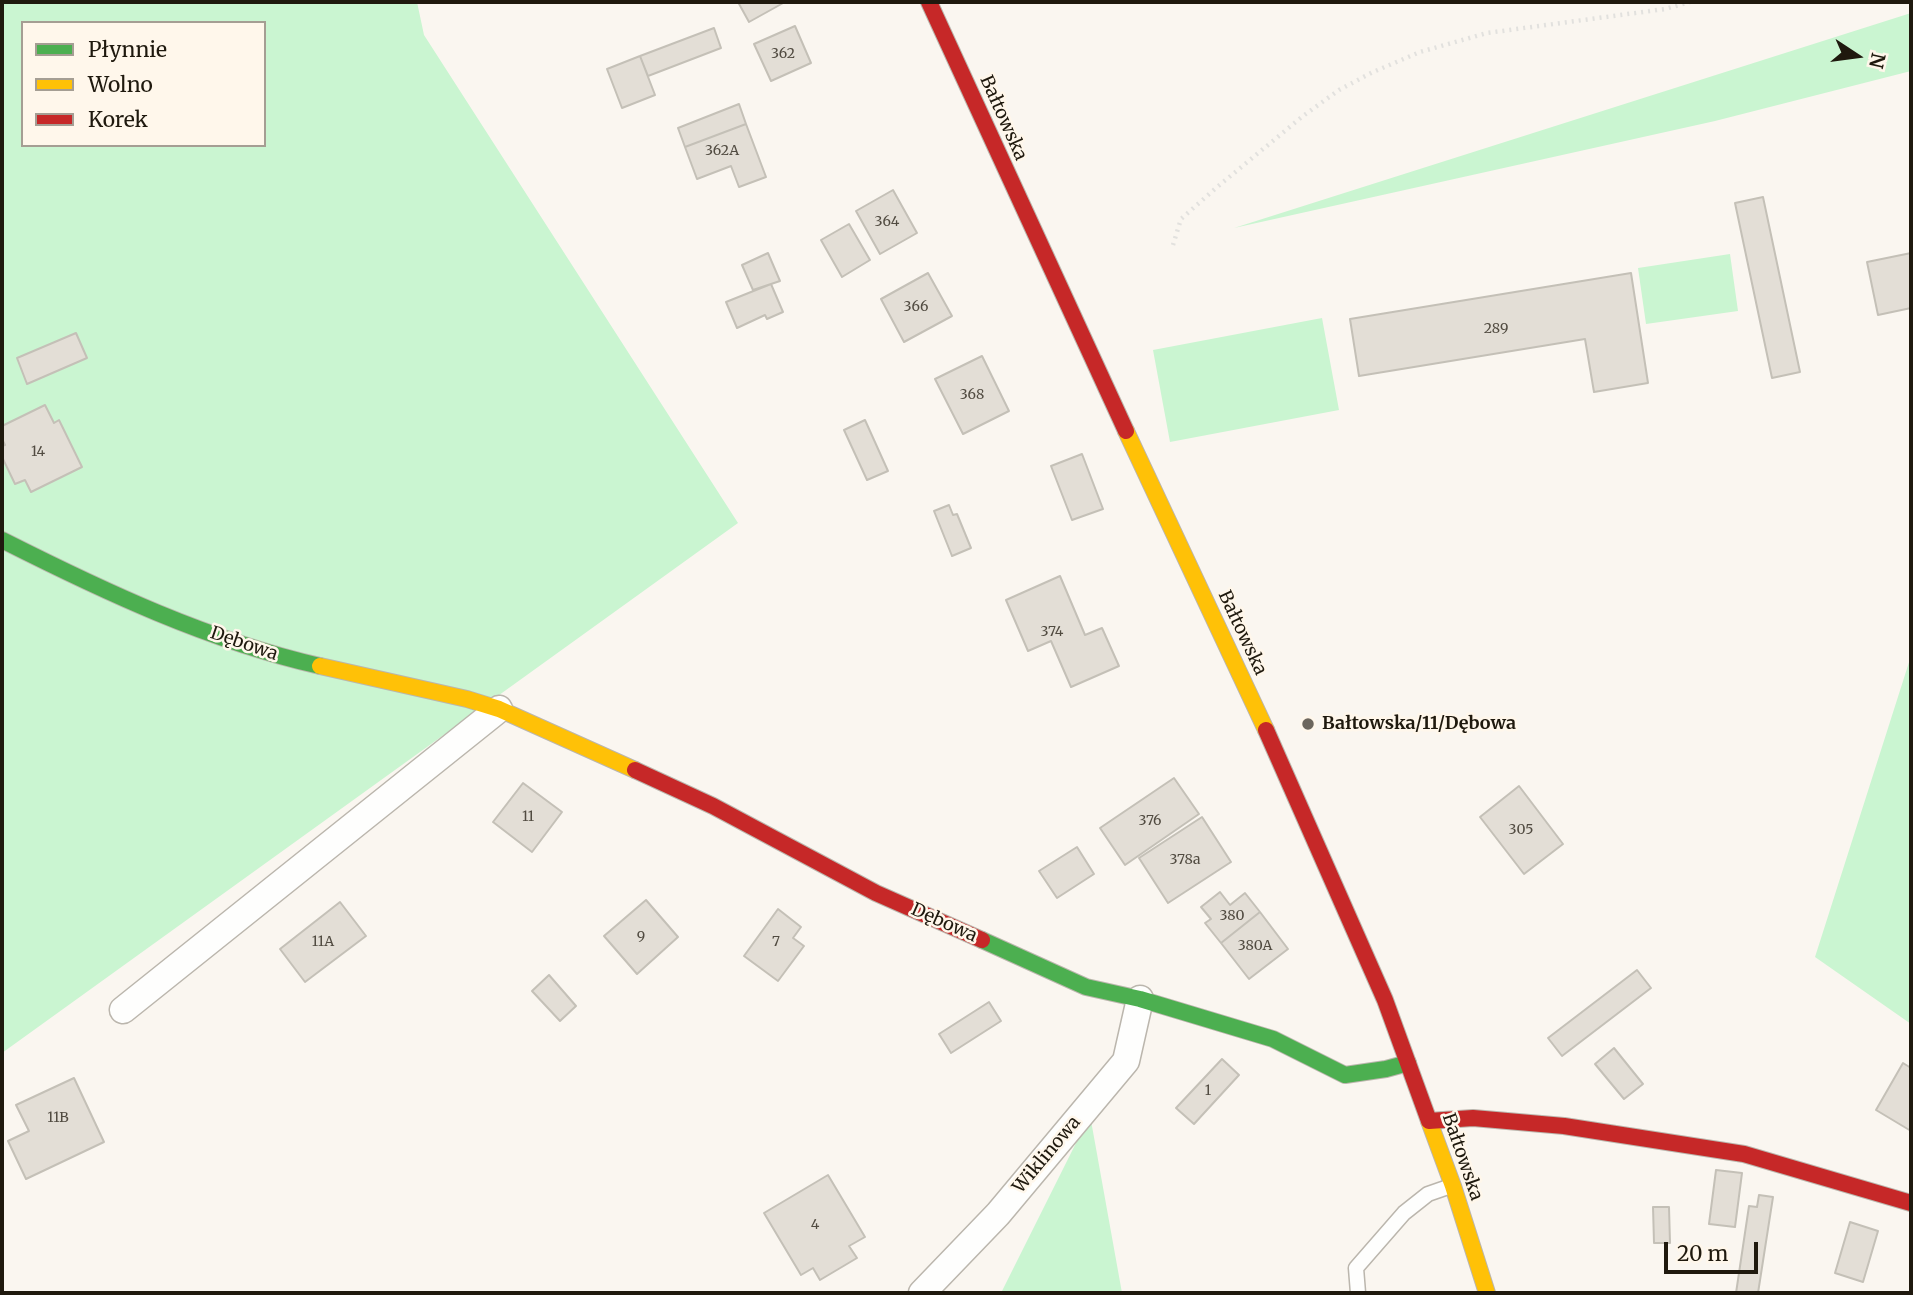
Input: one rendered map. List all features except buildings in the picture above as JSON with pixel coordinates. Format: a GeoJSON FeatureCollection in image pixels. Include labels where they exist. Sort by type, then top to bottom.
{"type":"FeatureCollection","features":[{"type":"Feature","properties":{"kind":"street","name":"Bałtowska"},"geometry":{"type":"LineString","coordinates":[[929,2],[1268,734],[1385,1000],[1453,1186],[1487,1293]]}},
{"type":"Feature","properties":{"kind":"street","name":"Dębowa"},"geometry":{"type":"LineString","coordinates":[[2,540],[68,573],[196,628],[281,657],[467,699],[499,709],[712,806],[876,892],[1086,987],[1140,999],[1273,1039],[1345,1075],[1408,1063]]}},
{"type":"Feature","properties":{"kind":"street"},"geometry":{"type":"LineString","coordinates":[[123,1010],[499,709]]}},
{"type":"Feature","properties":{"kind":"street","name":"Wiklinowa"},"geometry":{"type":"LineString","coordinates":[[922,1293],[998,1214],[1126,1061],[1140,999]]}},
{"type":"Feature","properties":{"kind":"street"},"geometry":{"type":"LineString","coordinates":[[1429,1121],[1473,1118],[1564,1126],[1744,1154],[1911,1203]]}},
{"type":"Feature","properties":{"kind":"lane"},"geometry":{"type":"LineString","coordinates":[[1358,1293],[1356,1268],[1404,1213],[1428,1194],[1453,1186]]}},
{"type":"Feature","properties":{"kind":"path"},"geometry":{"type":"LineString","coordinates":[[1173,244],[1181,219],[1216,188],[1303,116],[1339,90],[1373,72],[1420,52],[1487,33],[1665,9],[1690,2]]}},
{"type":"Feature","properties":{"kind":"green space"},"geometry":{"type":"Polygon","coordinates":[[[2,2],[417,2],[424,35],[738,523],[2,1053],[2,2]]]}},
{"type":"Feature","properties":{"kind":"green space"},"geometry":{"type":"Polygon","coordinates":[[[1911,13],[1911,71],[1715,121],[1234,228],[1911,13]]]}},
{"type":"Feature","properties":{"kind":"green space"},"geometry":{"type":"Polygon","coordinates":[[[1730,254],[1738,311],[1646,324],[1638,268],[1730,254]]]}},
{"type":"Feature","properties":{"kind":"green space"},"geometry":{"type":"Polygon","coordinates":[[[1322,318],[1339,410],[1170,442],[1153,350],[1322,318]]]}},
{"type":"Feature","properties":{"kind":"green space"},"geometry":{"type":"Polygon","coordinates":[[[1911,656],[1911,1024],[1815,957],[1911,656]]]}},
{"type":"Feature","properties":{"kind":"green space"},"geometry":{"type":"Polygon","coordinates":[[[1090,1115],[1122,1293],[1001,1293],[1090,1115]]]}},
{"type":"Feature","properties":{"kind":"traffic: fast"},"geometry":{"type":"LineString","coordinates":[[2,540],[118,596],[197,629],[279,656],[320,666]]}},
{"type":"Feature","properties":{"kind":"traffic: fast"},"geometry":{"type":"LineString","coordinates":[[982,940],[1086,987],[1140,999],[1273,1039],[1345,1075],[1408,1063]]}},
{"type":"Feature","properties":{"kind":"traffic: slow"},"geometry":{"type":"LineString","coordinates":[[1126,431],[1266,730]]}},
{"type":"Feature","properties":{"kind":"traffic: slow"},"geometry":{"type":"LineString","coordinates":[[320,666],[467,699],[499,709],[635,770]]}},
{"type":"Feature","properties":{"kind":"traffic: slow"},"geometry":{"type":"LineString","coordinates":[[1429,1121],[1487,1293]]}},
{"type":"Feature","properties":{"kind":"traffic: jam"},"geometry":{"type":"LineString","coordinates":[[929,2],[1126,431]]}},
{"type":"Feature","properties":{"kind":"traffic: jam"},"geometry":{"type":"LineString","coordinates":[[1266,730],[1385,1000],[1429,1121]]}},
{"type":"Feature","properties":{"kind":"traffic: jam"},"geometry":{"type":"LineString","coordinates":[[635,770],[713,806],[876,893],[982,940]]}},
{"type":"Feature","properties":{"kind":"traffic: jam"},"geometry":{"type":"LineString","coordinates":[[1429,1121],[1473,1118],[1564,1126],[1744,1154],[1911,1203]]}},
{"type":"Feature","properties":{"kind":"place","name":"Bałtowska/11/Dębowa"},"geometry":{"type":"Point","coordinates":[1308,724]}}]}
